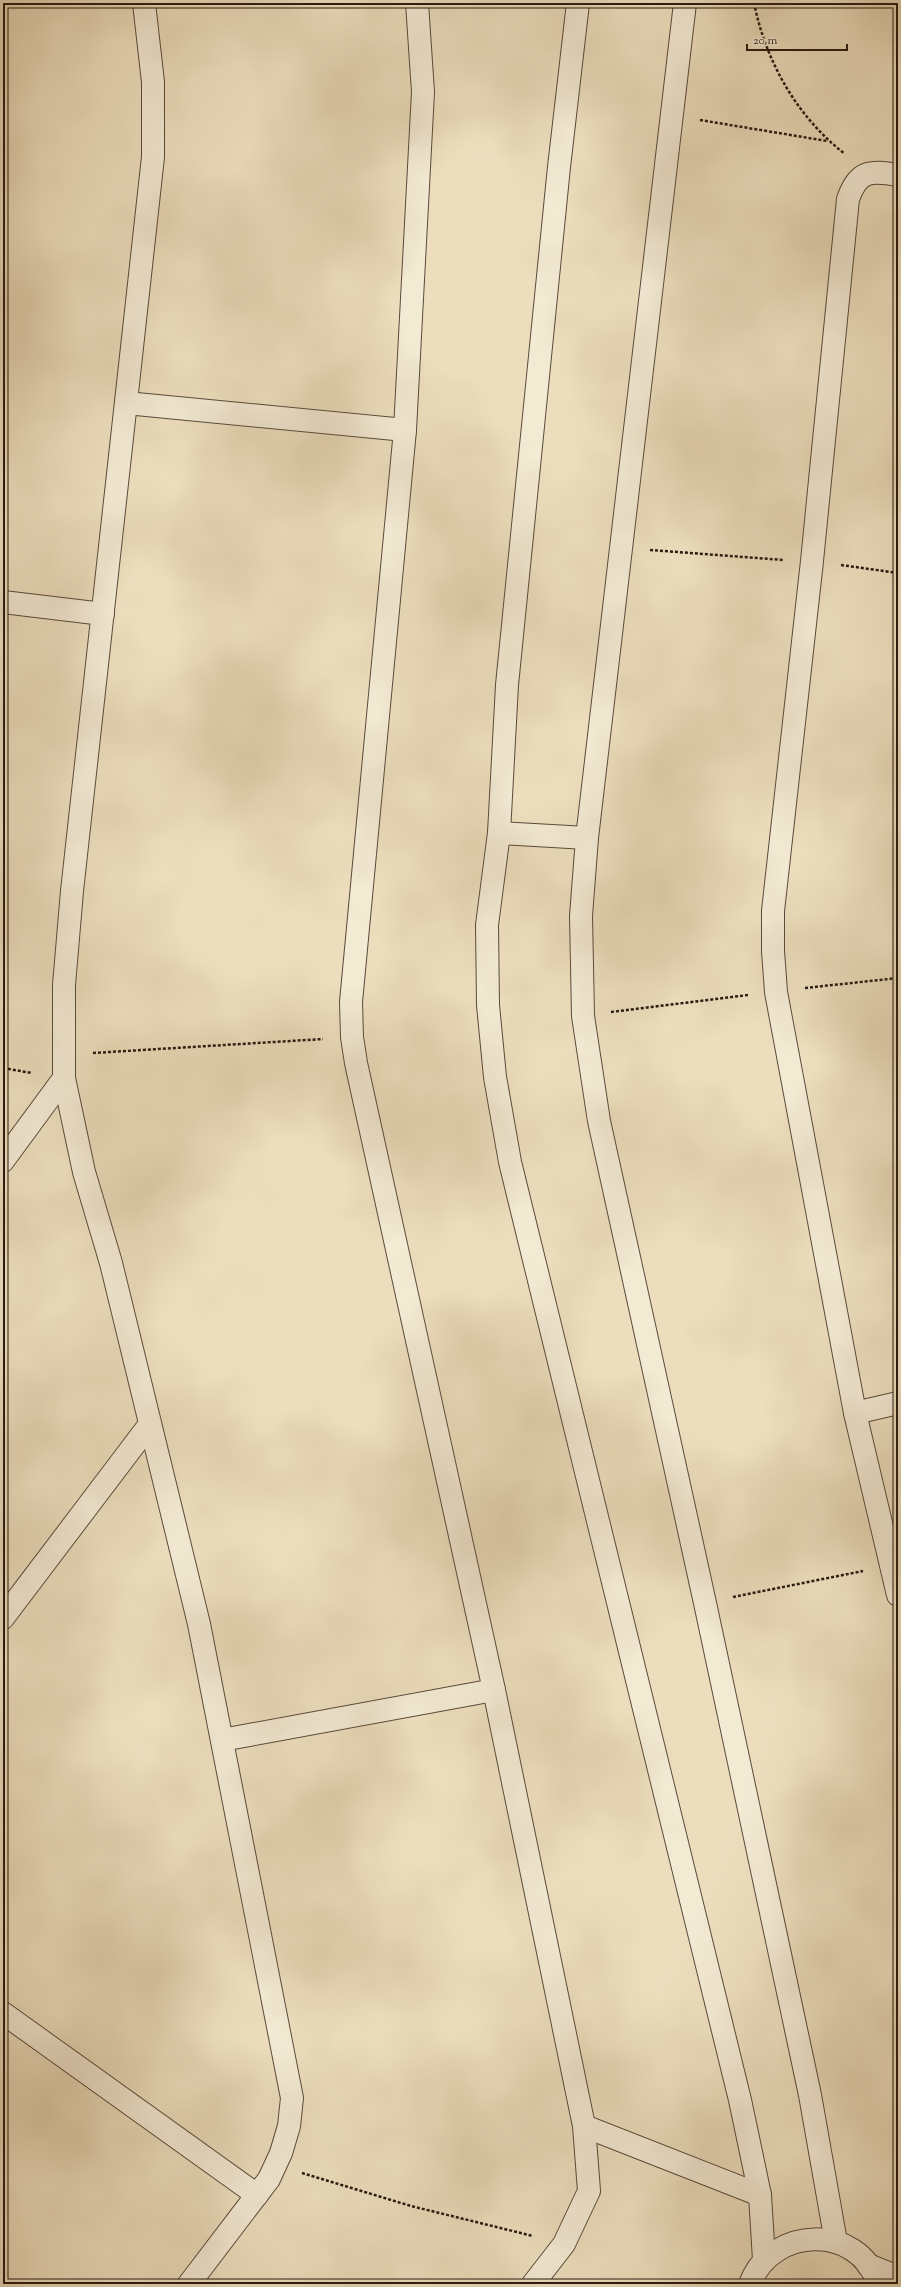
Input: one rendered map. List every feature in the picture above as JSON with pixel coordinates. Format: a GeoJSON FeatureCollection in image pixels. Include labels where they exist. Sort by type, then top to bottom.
{"type":"FeatureCollection","features":[{"type":"Feature","properties":{"kind":"street"},"geometry":{"type":"LineString","coordinates":[[144,3],[153,82],[153,157],[72,891],[64,985],[64,1078],[84,1172],[111,1263],[199,1624],[292,2098],[289,2126],[276,2165],[269,2179],[190,2284]]}},
{"type":"Feature","properties":{"kind":"street"},"geometry":{"type":"LineString","coordinates":[[417,3],[423,92],[405,430],[351,1002],[352,1037],[356,1063],[494,1690],[584,2126],[589,2191],[564,2244],[533,2284]]}},
{"type":"Feature","properties":{"kind":"street"},"geometry":{"type":"LineString","coordinates":[[578,3],[559,167],[507,685],[499,833],[487,925],[488,1005],[495,1077],[510,1162],[740,2100],[760,2195],[764,2260]]}},
{"type":"Feature","properties":{"kind":"street"},"geometry":{"type":"LineString","coordinates":[[685,3],[587,838],[581,916],[583,1016],[598,1120],[615,1203],[705,1603],[810,2095],[836,2242]]}},
{"type":"Feature","properties":{"kind":"street"},"geometry":{"type":"LineString","coordinates":[[898,175],[869,172],[854,182],[848,200],[812,561],[773,911],[773,951],[776,992],[856,1413],[898,1595]]}},
{"type":"Feature","properties":{"kind":"street"},"geometry":{"type":"LineString","coordinates":[[126,403],[405,430]]}},
{"type":"Feature","properties":{"kind":"street"},"geometry":{"type":"LineString","coordinates":[[3,602],[103,614]]}},
{"type":"Feature","properties":{"kind":"street"},"geometry":{"type":"LineString","coordinates":[[499,833],[587,838]]}},
{"type":"Feature","properties":{"kind":"street"},"geometry":{"type":"LineString","coordinates":[[3,1161],[64,1078]]}},
{"type":"Feature","properties":{"kind":"street"},"geometry":{"type":"LineString","coordinates":[[856,1413],[898,1403]]}},
{"type":"Feature","properties":{"kind":"street"},"geometry":{"type":"LineString","coordinates":[[3,1618],[150,1424]]}},
{"type":"Feature","properties":{"kind":"street"},"geometry":{"type":"LineString","coordinates":[[222,1740],[494,1690]]}},
{"type":"Feature","properties":{"kind":"street"},"geometry":{"type":"LineString","coordinates":[[3,2013],[257,2195]]}},
{"type":"Feature","properties":{"kind":"street"},"geometry":{"type":"LineString","coordinates":[[584,2126],[760,2195]]}},
{"type":"Feature","properties":{"kind":"street"},"geometry":{"type":"LineString","coordinates":[[750,2284],[764,2260],[779,2248],[797,2241],[817,2239],[836,2242],[854,2251],[868,2265],[878,2284]]}},
{"type":"Feature","properties":{"kind":"street"},"geometry":{"type":"LineString","coordinates":[[868,2265],[898,2277]]}},
{"type":"Feature","properties":{"kind":"path"},"geometry":{"type":"LineString","coordinates":[[754,3],[758,25],[775,67],[798,106],[828,141],[869,172]]}},
{"type":"Feature","properties":{"kind":"path"},"geometry":{"type":"LineString","coordinates":[[671,115],[828,141]]}},
{"type":"Feature","properties":{"kind":"path"},"geometry":{"type":"LineString","coordinates":[[621,548],[812,561],[898,573]]}},
{"type":"Feature","properties":{"kind":"path"},"geometry":{"type":"LineString","coordinates":[[583,1016],[898,978]]}},
{"type":"Feature","properties":{"kind":"path"},"geometry":{"type":"LineString","coordinates":[[64,1055],[352,1037]]}},
{"type":"Feature","properties":{"kind":"path"},"geometry":{"type":"LineString","coordinates":[[705,1603],[891,1566]]}},
{"type":"Feature","properties":{"kind":"path"},"geometry":{"type":"LineString","coordinates":[[276,2165],[411,2206],[564,2244]]}}]}
